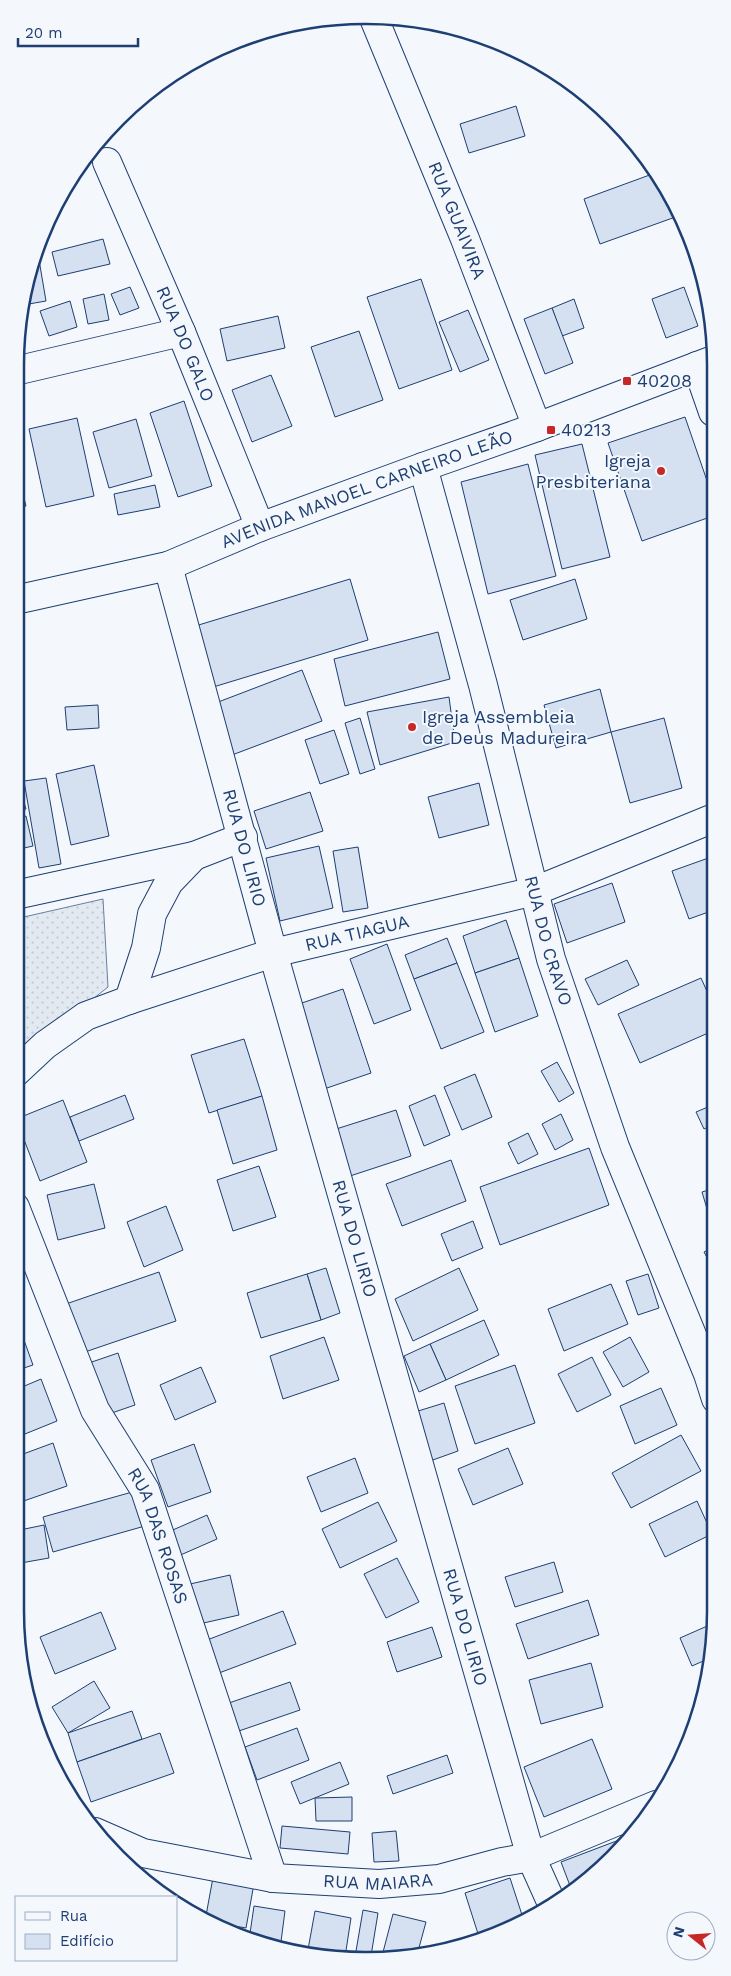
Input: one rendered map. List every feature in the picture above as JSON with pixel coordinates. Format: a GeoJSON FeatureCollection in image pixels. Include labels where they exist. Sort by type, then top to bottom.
{"type":"FeatureCollection","features":[{"type":"Feature","properties":{"kind":"street","name":"RUA GUAIVIRA"},"geometry":{"type":"LineString","coordinates":[[376,24],[465,239],[536,428]]}},
{"type":"Feature","properties":{"kind":"street","name":"RUA DO GALO"},"geometry":{"type":"LineString","coordinates":[[106,162],[181,332],[260,527]]}},
{"type":"Feature","properties":{"kind":"street"},"geometry":{"type":"LineString","coordinates":[[24,369],[181,332]]}},
{"type":"Feature","properties":{"kind":"street","name":"AVENIDA MANOEL CARNEIRO LEÃO"},"geometry":{"type":"LineString","coordinates":[[24,598],[168,566],[260,527],[536,428],[705,363]]}},
{"type":"Feature","properties":{"kind":"street","name":"RUA DO CRAVO"},"geometry":{"type":"LineString","coordinates":[[423,467],[484,685],[551,959],[615,1147],[707,1372]]}},
{"type":"Feature","properties":{"kind":"street","name":"RUA DO LIRIO"},"geometry":{"type":"LineString","coordinates":[[168,566],[193,664],[243,837],[273,953],[531,1857],[549,1898]]}},
{"type":"Feature","properties":{"kind":"street","name":"RUA TIAGUA"},"geometry":{"type":"LineString","coordinates":[[24,1065],[45,1045],[86,1016],[129,1000],[273,953],[535,891],[707,821]]}},
{"type":"Feature","properties":{"kind":"street"},"geometry":{"type":"LineString","coordinates":[[24,893],[194,856],[243,837]]}},
{"type":"Feature","properties":{"kind":"street"},"geometry":{"type":"LineString","coordinates":[[129,1000],[146,948],[152,914],[168,882],[194,856]]}},
{"type":"Feature","properties":{"kind":"street","name":"RUA DAS ROSAS"},"geometry":{"type":"LineString","coordinates":[[24,1230],[95,1410],[145,1490],[273,1878]]}},
{"type":"Feature","properties":{"kind":"street","name":"RUA MAIARA"},"geometry":{"type":"LineString","coordinates":[[112,1840],[143,1853],[273,1878],[379,1884],[440,1879],[502,1862],[531,1857],[644,1809]]}},
{"type":"Feature","properties":{"kind":"shaded area"},"geometry":{"type":"Polygon","coordinates":[[[103,899],[108,987],[24,1054],[24,917],[103,899]]]}},
{"type":"Feature","properties":{"kind":"building"},"geometry":{"type":"Polygon","coordinates":[[[516,106],[525,136],[469,153],[460,124],[516,106]]]}},
{"type":"Feature","properties":{"kind":"building"},"geometry":{"type":"Polygon","coordinates":[[[649,175],[674,218],[600,244],[584,199],[649,175]]]}},
{"type":"Feature","properties":{"kind":"building"},"geometry":{"type":"Polygon","coordinates":[[[103,239],[110,264],[58,276],[52,252],[103,239]]]}},
{"type":"Feature","properties":{"kind":"building"},"geometry":{"type":"Polygon","coordinates":[[[40,263],[46,301],[29,304],[40,263]]]}},
{"type":"Feature","properties":{"kind":"building"},"geometry":{"type":"Polygon","coordinates":[[[421,279],[452,370],[399,389],[367,297],[421,279]]]}},
{"type":"Feature","properties":{"kind":"building"},"geometry":{"type":"Polygon","coordinates":[[[130,287],[139,308],[120,315],[111,294],[130,287]]]}},
{"type":"Feature","properties":{"kind":"building"},"geometry":{"type":"Polygon","coordinates":[[[684,287],[698,326],[666,338],[652,299],[684,287]]]}},
{"type":"Feature","properties":{"kind":"building"},"geometry":{"type":"Polygon","coordinates":[[[104,294],[109,320],[88,324],[83,299],[104,294]]]}},
{"type":"Feature","properties":{"kind":"building"},"geometry":{"type":"Polygon","coordinates":[[[574,299],[584,328],[562,336],[552,308],[574,299]]]}},
{"type":"Feature","properties":{"kind":"building"},"geometry":{"type":"Polygon","coordinates":[[[70,301],[77,327],[49,336],[40,311],[70,301]]]}},
{"type":"Feature","properties":{"kind":"building"},"geometry":{"type":"Polygon","coordinates":[[[552,308],[573,363],[545,374],[524,319],[552,308]]]}},
{"type":"Feature","properties":{"kind":"building"},"geometry":{"type":"Polygon","coordinates":[[[468,310],[489,360],[460,372],[439,322],[468,310]]]}},
{"type":"Feature","properties":{"kind":"building"},"geometry":{"type":"Polygon","coordinates":[[[278,316],[285,348],[227,361],[220,329],[278,316]]]}},
{"type":"Feature","properties":{"kind":"building"},"geometry":{"type":"Polygon","coordinates":[[[359,331],[383,400],[335,417],[311,347],[359,331]]]}},
{"type":"Feature","properties":{"kind":"building"},"geometry":{"type":"Polygon","coordinates":[[[271,375],[292,426],[252,442],[232,390],[271,375]]]}},
{"type":"Feature","properties":{"kind":"building"},"geometry":{"type":"Polygon","coordinates":[[[184,401],[212,486],[178,497],[150,413],[184,401]]]}},
{"type":"Feature","properties":{"kind":"building","name":"Igreja Presbiteriana"},"geometry":{"type":"Polygon","coordinates":[[[685,417],[707,481],[707,518],[642,541],[608,443],[685,417]]]}},
{"type":"Feature","properties":{"kind":"building"},"geometry":{"type":"Polygon","coordinates":[[[77,418],[94,496],[46,507],[29,429],[77,418]]]}},
{"type":"Feature","properties":{"kind":"building"},"geometry":{"type":"Polygon","coordinates":[[[136,419],[152,476],[109,488],[93,432],[136,419]]]}},
{"type":"Feature","properties":{"kind":"building"},"geometry":{"type":"Polygon","coordinates":[[[582,444],[610,557],[562,569],[535,455],[582,444]]]}},
{"type":"Feature","properties":{"kind":"building"},"geometry":{"type":"Polygon","coordinates":[[[528,464],[556,576],[488,594],[461,482],[528,464]]]}},
{"type":"Feature","properties":{"kind":"building"},"geometry":{"type":"Polygon","coordinates":[[[155,485],[160,507],[118,515],[114,494],[155,485]]]}},
{"type":"Feature","properties":{"kind":"building"},"geometry":{"type":"Polygon","coordinates":[[[350,579],[368,640],[210,688],[192,627],[350,579]]]}},
{"type":"Feature","properties":{"kind":"building"},"geometry":{"type":"Polygon","coordinates":[[[575,579],[587,619],[523,640],[510,600],[575,579]]]}},
{"type":"Feature","properties":{"kind":"building"},"geometry":{"type":"Polygon","coordinates":[[[438,632],[450,679],[345,706],[334,659],[438,632]]]}},
{"type":"Feature","properties":{"kind":"building"},"geometry":{"type":"Polygon","coordinates":[[[302,670],[322,721],[232,755],[213,704],[302,670]]]}},
{"type":"Feature","properties":{"kind":"building"},"geometry":{"type":"Polygon","coordinates":[[[600,689],[611,732],[556,748],[544,705],[600,689]]]}},
{"type":"Feature","properties":{"kind":"building","name":"Igreja Assembleia de Deus Madureira"},"geometry":{"type":"Polygon","coordinates":[[[449,697],[455,742],[380,765],[367,712],[449,697]]]}},
{"type":"Feature","properties":{"kind":"building"},"geometry":{"type":"Polygon","coordinates":[[[98,705],[99,728],[67,730],[65,707],[98,705]]]}},
{"type":"Feature","properties":{"kind":"building"},"geometry":{"type":"Polygon","coordinates":[[[360,718],[375,769],[360,774],[345,723],[360,718]]]}},
{"type":"Feature","properties":{"kind":"building"},"geometry":{"type":"Polygon","coordinates":[[[664,718],[682,788],[630,803],[611,732],[664,718]]]}},
{"type":"Feature","properties":{"kind":"building"},"geometry":{"type":"Polygon","coordinates":[[[334,730],[349,774],[320,784],[305,740],[334,730]]]}},
{"type":"Feature","properties":{"kind":"building"},"geometry":{"type":"Polygon","coordinates":[[[94,765],[109,836],[71,845],[56,774],[94,765]]]}},
{"type":"Feature","properties":{"kind":"building"},"geometry":{"type":"Polygon","coordinates":[[[46,778],[61,864],[39,868],[24,781],[46,778]]]}},
{"type":"Feature","properties":{"kind":"building"},"geometry":{"type":"Polygon","coordinates":[[[479,783],[489,825],[439,838],[428,797],[479,783]]]}},
{"type":"Feature","properties":{"kind":"building"},"geometry":{"type":"Polygon","coordinates":[[[310,792],[323,831],[266,849],[254,811],[310,792]]]}},
{"type":"Feature","properties":{"kind":"building"},"geometry":{"type":"Polygon","coordinates":[[[26,816],[33,846],[24,848],[24,817],[26,816]]]}},
{"type":"Feature","properties":{"kind":"building"},"geometry":{"type":"Polygon","coordinates":[[[319,846],[333,908],[280,921],[266,858],[319,846]]]}},
{"type":"Feature","properties":{"kind":"building"},"geometry":{"type":"Polygon","coordinates":[[[358,847],[368,908],[343,912],[333,851],[358,847]]]}},
{"type":"Feature","properties":{"kind":"building"},"geometry":{"type":"Polygon","coordinates":[[[707,858],[707,913],[689,919],[672,871],[707,858]]]}},
{"type":"Feature","properties":{"kind":"building"},"geometry":{"type":"Polygon","coordinates":[[[612,883],[625,922],[567,943],[554,904],[612,883]]]}},
{"type":"Feature","properties":{"kind":"building"},"geometry":{"type":"Polygon","coordinates":[[[506,920],[519,958],[475,973],[463,936],[506,920]]]}},
{"type":"Feature","properties":{"kind":"building"},"geometry":{"type":"Polygon","coordinates":[[[447,938],[457,963],[414,979],[405,955],[447,938]]]}},
{"type":"Feature","properties":{"kind":"building"},"geometry":{"type":"Polygon","coordinates":[[[387,944],[411,1010],[374,1024],[350,959],[387,944]]]}},
{"type":"Feature","properties":{"kind":"building"},"geometry":{"type":"Polygon","coordinates":[[[519,958],[538,1016],[495,1032],[475,973],[519,958]]]}},
{"type":"Feature","properties":{"kind":"building"},"geometry":{"type":"Polygon","coordinates":[[[627,960],[639,985],[598,1005],[585,979],[627,960]]]}},
{"type":"Feature","properties":{"kind":"building"},"geometry":{"type":"Polygon","coordinates":[[[457,963],[484,1032],[441,1049],[414,979],[457,963]]]}},
{"type":"Feature","properties":{"kind":"building"},"geometry":{"type":"Polygon","coordinates":[[[701,978],[707,991],[707,1034],[640,1063],[618,1014],[701,978]]]}},
{"type":"Feature","properties":{"kind":"building"},"geometry":{"type":"Polygon","coordinates":[[[343,989],[371,1073],[324,1089],[296,1005],[343,989]]]}},
{"type":"Feature","properties":{"kind":"building"},"geometry":{"type":"Polygon","coordinates":[[[244,1039],[262,1096],[209,1113],[191,1055],[244,1039]]]}},
{"type":"Feature","properties":{"kind":"building"},"geometry":{"type":"Polygon","coordinates":[[[557,1062],[574,1093],[559,1102],[541,1071],[557,1062]]]}},
{"type":"Feature","properties":{"kind":"building"},"geometry":{"type":"Polygon","coordinates":[[[475,1074],[492,1117],[462,1130],[444,1087],[475,1074]]]}},
{"type":"Feature","properties":{"kind":"building"},"geometry":{"type":"Polygon","coordinates":[[[125,1095],[134,1119],[79,1141],[70,1117],[125,1095]]]}},
{"type":"Feature","properties":{"kind":"building"},"geometry":{"type":"Polygon","coordinates":[[[435,1095],[450,1135],[424,1146],[409,1106],[435,1095]]]}},
{"type":"Feature","properties":{"kind":"building"},"geometry":{"type":"Polygon","coordinates":[[[262,1096],[277,1150],[233,1164],[217,1110],[262,1096]]]}},
{"type":"Feature","properties":{"kind":"building"},"geometry":{"type":"Polygon","coordinates":[[[63,1100],[87,1162],[40,1181],[24,1140],[24,1116],[63,1100]]]}},
{"type":"Feature","properties":{"kind":"building"},"geometry":{"type":"Polygon","coordinates":[[[707,1107],[707,1128],[704,1129],[696,1112],[707,1107]]]}},
{"type":"Feature","properties":{"kind":"building"},"geometry":{"type":"Polygon","coordinates":[[[396,1110],[411,1156],[347,1177],[333,1130],[396,1110]]]}},
{"type":"Feature","properties":{"kind":"building"},"geometry":{"type":"Polygon","coordinates":[[[561,1114],[573,1140],[555,1150],[542,1124],[561,1114]]]}},
{"type":"Feature","properties":{"kind":"building"},"geometry":{"type":"Polygon","coordinates":[[[528,1133],[538,1154],[518,1164],[508,1143],[528,1133]]]}},
{"type":"Feature","properties":{"kind":"building"},"geometry":{"type":"Polygon","coordinates":[[[589,1148],[609,1205],[500,1245],[480,1187],[589,1148]]]}},
{"type":"Feature","properties":{"kind":"building"},"geometry":{"type":"Polygon","coordinates":[[[451,1160],[466,1201],[402,1226],[386,1184],[451,1160]]]}},
{"type":"Feature","properties":{"kind":"building"},"geometry":{"type":"Polygon","coordinates":[[[259,1166],[276,1217],[233,1231],[217,1180],[259,1166]]]}},
{"type":"Feature","properties":{"kind":"building"},"geometry":{"type":"Polygon","coordinates":[[[94,1184],[105,1228],[58,1240],[47,1195],[94,1184]]]}},
{"type":"Feature","properties":{"kind":"building"},"geometry":{"type":"Polygon","coordinates":[[[707,1190],[707,1209],[702,1192],[707,1190]]]}},
{"type":"Feature","properties":{"kind":"building"},"geometry":{"type":"Polygon","coordinates":[[[166,1206],[183,1250],[144,1267],[127,1222],[166,1206]]]}},
{"type":"Feature","properties":{"kind":"building"},"geometry":{"type":"Polygon","coordinates":[[[473,1221],[483,1248],[452,1261],[441,1234],[473,1221]]]}},
{"type":"Feature","properties":{"kind":"building"},"geometry":{"type":"Polygon","coordinates":[[[326,1268],[340,1313],[321,1320],[307,1274],[326,1268]]]}},
{"type":"Feature","properties":{"kind":"building"},"geometry":{"type":"Polygon","coordinates":[[[459,1268],[478,1310],[413,1341],[395,1299],[459,1268]]]}},
{"type":"Feature","properties":{"kind":"building"},"geometry":{"type":"Polygon","coordinates":[[[159,1272],[176,1321],[79,1354],[63,1305],[159,1272]]]}},
{"type":"Feature","properties":{"kind":"building"},"geometry":{"type":"Polygon","coordinates":[[[307,1274],[321,1320],[261,1338],[247,1293],[307,1274]]]}},
{"type":"Feature","properties":{"kind":"building"},"geometry":{"type":"Polygon","coordinates":[[[648,1274],[659,1308],[638,1315],[626,1281],[648,1274]]]}},
{"type":"Feature","properties":{"kind":"building"},"geometry":{"type":"Polygon","coordinates":[[[611,1284],[628,1324],[564,1351],[548,1309],[611,1284]]]}},
{"type":"Feature","properties":{"kind":"building"},"geometry":{"type":"Polygon","coordinates":[[[484,1320],[499,1355],[446,1380],[430,1344],[484,1320]]]}},
{"type":"Feature","properties":{"kind":"building"},"geometry":{"type":"Polygon","coordinates":[[[324,1337],[339,1380],[283,1399],[270,1356],[324,1337]]]}},
{"type":"Feature","properties":{"kind":"building"},"geometry":{"type":"Polygon","coordinates":[[[630,1337],[649,1372],[623,1387],[603,1352],[630,1337]]]}},
{"type":"Feature","properties":{"kind":"building"},"geometry":{"type":"Polygon","coordinates":[[[24,1340],[33,1365],[24,1368],[24,1340]]]}},
{"type":"Feature","properties":{"kind":"building"},"geometry":{"type":"Polygon","coordinates":[[[430,1344],[446,1380],[419,1392],[404,1356],[430,1344]]]}},
{"type":"Feature","properties":{"kind":"building"},"geometry":{"type":"Polygon","coordinates":[[[118,1353],[135,1405],[103,1416],[86,1364],[118,1353]]]}},
{"type":"Feature","properties":{"kind":"building"},"geometry":{"type":"Polygon","coordinates":[[[592,1357],[611,1395],[577,1412],[558,1374],[592,1357]]]}},
{"type":"Feature","properties":{"kind":"building"},"geometry":{"type":"Polygon","coordinates":[[[515,1365],[535,1423],[475,1444],[455,1386],[515,1365]]]}},
{"type":"Feature","properties":{"kind":"building"},"geometry":{"type":"Polygon","coordinates":[[[201,1367],[216,1402],[175,1420],[160,1385],[201,1367]]]}},
{"type":"Feature","properties":{"kind":"building"},"geometry":{"type":"Polygon","coordinates":[[[41,1379],[57,1421],[24,1434],[24,1386],[41,1379]]]}},
{"type":"Feature","properties":{"kind":"building"},"geometry":{"type":"Polygon","coordinates":[[[661,1388],[677,1425],[635,1444],[620,1406],[661,1388]]]}},
{"type":"Feature","properties":{"kind":"building"},"geometry":{"type":"Polygon","coordinates":[[[444,1403],[458,1451],[430,1461],[415,1412],[444,1403]]]}},
{"type":"Feature","properties":{"kind":"building"},"geometry":{"type":"Polygon","coordinates":[[[681,1435],[701,1471],[631,1508],[612,1473],[681,1435]]]}},
{"type":"Feature","properties":{"kind":"building"},"geometry":{"type":"Polygon","coordinates":[[[53,1443],[67,1486],[24,1501],[24,1454],[53,1443]]]}},
{"type":"Feature","properties":{"kind":"building"},"geometry":{"type":"Polygon","coordinates":[[[194,1444],[211,1492],[168,1507],[151,1460],[194,1444]]]}},
{"type":"Feature","properties":{"kind":"building"},"geometry":{"type":"Polygon","coordinates":[[[508,1448],[523,1484],[473,1505],[458,1469],[508,1448]]]}},
{"type":"Feature","properties":{"kind":"building"},"geometry":{"type":"Polygon","coordinates":[[[355,1458],[368,1493],[321,1512],[307,1477],[355,1458]]]}},
{"type":"Feature","properties":{"kind":"building"},"geometry":{"type":"Polygon","coordinates":[[[143,1489],[152,1524],[53,1552],[43,1517],[143,1489]]]}},
{"type":"Feature","properties":{"kind":"building"},"geometry":{"type":"Polygon","coordinates":[[[697,1501],[707,1523],[707,1536],[665,1557],[649,1524],[697,1501]]]}},
{"type":"Feature","properties":{"kind":"building"},"geometry":{"type":"Polygon","coordinates":[[[378,1502],[397,1541],[340,1568],[322,1529],[378,1502]]]}},
{"type":"Feature","properties":{"kind":"building"},"geometry":{"type":"Polygon","coordinates":[[[207,1515],[217,1539],[176,1557],[166,1533],[207,1515]]]}},
{"type":"Feature","properties":{"kind":"building"},"geometry":{"type":"Polygon","coordinates":[[[44,1525],[49,1558],[24,1562],[24,1529],[44,1525]]]}},
{"type":"Feature","properties":{"kind":"building"},"geometry":{"type":"Polygon","coordinates":[[[397,1558],[419,1602],[386,1618],[364,1574],[397,1558]]]}},
{"type":"Feature","properties":{"kind":"building"},"geometry":{"type":"Polygon","coordinates":[[[554,1562],[563,1592],[515,1607],[505,1577],[554,1562]]]}},
{"type":"Feature","properties":{"kind":"building"},"geometry":{"type":"Polygon","coordinates":[[[230,1575],[239,1615],[199,1624],[190,1584],[230,1575]]]}},
{"type":"Feature","properties":{"kind":"building"},"geometry":{"type":"Polygon","coordinates":[[[588,1600],[599,1635],[528,1659],[516,1624],[588,1600]]]}},
{"type":"Feature","properties":{"kind":"building"},"geometry":{"type":"Polygon","coordinates":[[[283,1611],[296,1644],[219,1673],[207,1640],[283,1611]]]}},
{"type":"Feature","properties":{"kind":"building"},"geometry":{"type":"Polygon","coordinates":[[[101,1612],[116,1649],[55,1674],[40,1637],[101,1612]]]}},
{"type":"Feature","properties":{"kind":"building"},"geometry":{"type":"Polygon","coordinates":[[[707,1626],[703,1661],[692,1666],[680,1638],[707,1626]]]}},
{"type":"Feature","properties":{"kind":"building"},"geometry":{"type":"Polygon","coordinates":[[[432,1627],[442,1657],[397,1672],[387,1642],[432,1627]]]}},
{"type":"Feature","properties":{"kind":"building"},"geometry":{"type":"Polygon","coordinates":[[[591,1663],[603,1707],[541,1724],[529,1680],[591,1663]]]}},
{"type":"Feature","properties":{"kind":"building"},"geometry":{"type":"Polygon","coordinates":[[[94,1681],[110,1708],[68,1733],[52,1707],[94,1681]]]}},
{"type":"Feature","properties":{"kind":"building"},"geometry":{"type":"Polygon","coordinates":[[[290,1682],[300,1710],[236,1732],[226,1704],[290,1682]]]}},
{"type":"Feature","properties":{"kind":"building"},"geometry":{"type":"Polygon","coordinates":[[[132,1711],[142,1739],[77,1762],[68,1733],[132,1711]]]}},
{"type":"Feature","properties":{"kind":"building"},"geometry":{"type":"Polygon","coordinates":[[[297,1728],[309,1760],[257,1780],[245,1747],[297,1728]]]}},
{"type":"Feature","properties":{"kind":"building"},"geometry":{"type":"Polygon","coordinates":[[[160,1733],[174,1773],[91,1802],[77,1762],[160,1733]]]}},
{"type":"Feature","properties":{"kind":"building"},"geometry":{"type":"Polygon","coordinates":[[[592,1739],[612,1789],[544,1817],[524,1767],[592,1739]]]}},
{"type":"Feature","properties":{"kind":"building"},"geometry":{"type":"Polygon","coordinates":[[[447,1755],[453,1773],[393,1794],[387,1776],[447,1755]]]}},
{"type":"Feature","properties":{"kind":"building"},"geometry":{"type":"Polygon","coordinates":[[[340,1762],[349,1784],[300,1804],[291,1782],[340,1762]]]}},
{"type":"Feature","properties":{"kind":"building"},"geometry":{"type":"Polygon","coordinates":[[[352,1797],[352,1821],[316,1821],[315,1798],[352,1797]]]}},
{"type":"Feature","properties":{"kind":"building"},"geometry":{"type":"Polygon","coordinates":[[[282,1826],[350,1832],[348,1854],[280,1848],[282,1826]]]}},
{"type":"Feature","properties":{"kind":"building"},"geometry":{"type":"Polygon","coordinates":[[[396,1831],[399,1861],[374,1862],[372,1833],[396,1831]]]}},
{"type":"Feature","properties":{"kind":"building"},"geometry":{"type":"Polygon","coordinates":[[[618,1840],[570,1885],[561,1862],[618,1840]]]}},
{"type":"Feature","properties":{"kind":"building"},"geometry":{"type":"Polygon","coordinates":[[[214,1872],[255,1878],[246,1928],[235,1926],[207,1913],[214,1872]]]}},
{"type":"Feature","properties":{"kind":"building"},"geometry":{"type":"Polygon","coordinates":[[[510,1878],[522,1914],[478,1933],[465,1893],[510,1878]]]}},
{"type":"Feature","properties":{"kind":"building"},"geometry":{"type":"Polygon","coordinates":[[[254,1906],[285,1911],[281,1942],[250,1932],[254,1906]]]}},
{"type":"Feature","properties":{"kind":"building"},"geometry":{"type":"Polygon","coordinates":[[[363,1910],[378,1913],[372,1952],[356,1952],[363,1910]]]}},
{"type":"Feature","properties":{"kind":"building"},"geometry":{"type":"Polygon","coordinates":[[[315,1911],[351,1918],[346,1952],[308,1947],[315,1911]]]}},
{"type":"Feature","properties":{"kind":"building"},"geometry":{"type":"Polygon","coordinates":[[[393,1914],[426,1922],[419,1948],[383,1952],[393,1914]]]}},
{"type":"Feature","properties":{"kind":"place","name":"40208"},"geometry":{"type":"Point","coordinates":[627,381]}},
{"type":"Feature","properties":{"kind":"place","name":"40213"},"geometry":{"type":"Point","coordinates":[551,430]}},
{"type":"Feature","properties":{"kind":"place","name":"Igreja Presbiteriana"},"geometry":{"type":"Point","coordinates":[661,471]}},
{"type":"Feature","properties":{"kind":"place","name":"Igreja Assembleia de Deus Madureira"},"geometry":{"type":"Point","coordinates":[412,727]}}]}
